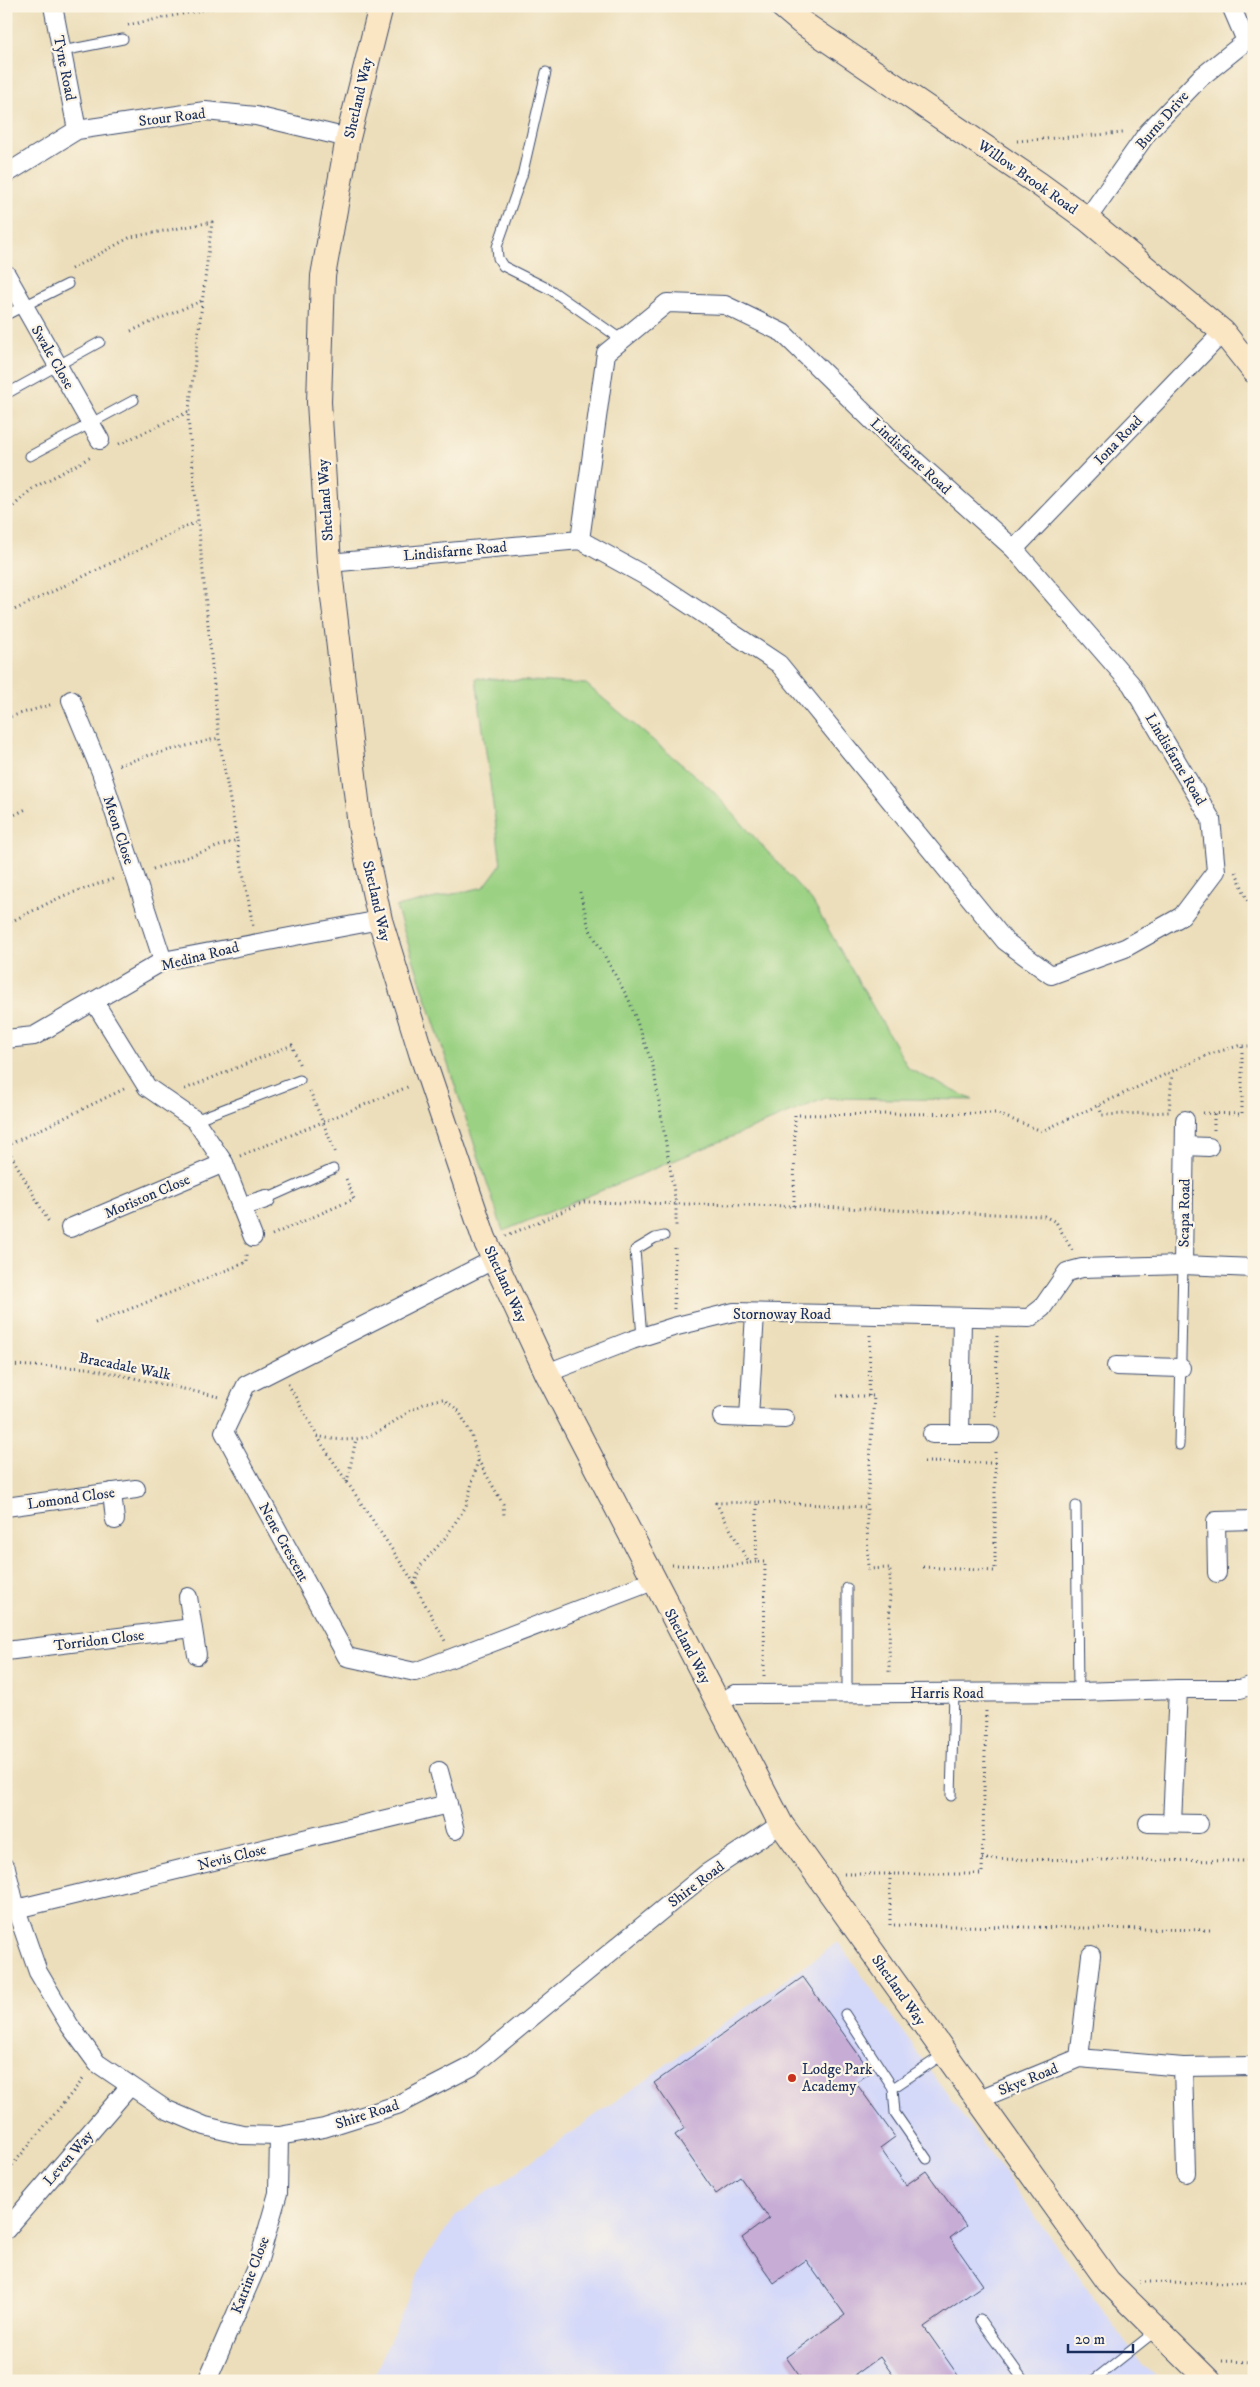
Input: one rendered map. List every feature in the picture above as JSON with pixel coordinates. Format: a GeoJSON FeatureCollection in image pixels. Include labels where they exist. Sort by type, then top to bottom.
{"type":"FeatureCollection","features":[{"type":"Feature","properties":{"kind":"street","name":"Tyne Road"},"geometry":{"type":"LineString","coordinates":[[53,6],[78,130]]}},
{"type":"Feature","properties":{"kind":"street","name":"Shetland Way"},"geometry":{"type":"LineString","coordinates":[[381,6],[348,138],[323,276],[318,402],[329,563],[360,826],[380,920],[429,1078],[490,1252],[547,1373],[781,1824],[1108,2281],[1209,2381]]}},
{"type":"Feature","properties":{"kind":"street","name":"Willow Brook Road"},"geometry":{"type":"LineString","coordinates":[[782,6],[801,22],[1087,218],[1222,332],[1254,371]]}},
{"type":"Feature","properties":{"kind":"street"},"geometry":{"type":"LineString","coordinates":[[1232,6],[1250,39]]}},
{"type":"Feature","properties":{"kind":"street","name":"Burns Drive"},"geometry":{"type":"LineString","coordinates":[[1087,218],[1148,132],[1200,78],[1250,39]]}},
{"type":"Feature","properties":{"kind":"street","name":"Stour Road"},"geometry":{"type":"LineString","coordinates":[[6,174],[78,130],[205,111],[256,116],[348,138]]}},
{"type":"Feature","properties":{"kind":"street","name":"Swale Close"},"geometry":{"type":"LineString","coordinates":[[6,274],[100,440]]}},
{"type":"Feature","properties":{"kind":"street","name":"Lindisfarne Road"},"geometry":{"type":"LineString","coordinates":[[329,563],[580,540],[649,578],[779,664],[1006,941],[1051,975],[1125,948],[1182,916],[1216,871],[1212,819],[1131,684],[1014,549],[888,436],[783,333],[725,305],[667,303],[606,353],[580,540]]}},
{"type":"Feature","properties":{"kind":"street","name":"Iona Road"},"geometry":{"type":"LineString","coordinates":[[1014,549],[1222,332]]}},
{"type":"Feature","properties":{"kind":"street","name":"Meon Close"},"geometry":{"type":"LineString","coordinates":[[71,700],[101,772],[163,961]]}},
{"type":"Feature","properties":{"kind":"street","name":"Medina Road"},"geometry":{"type":"LineString","coordinates":[[6,1039],[34,1036],[163,961],[380,920]]}},
{"type":"Feature","properties":{"kind":"street"},"geometry":{"type":"LineString","coordinates":[[95,1002],[147,1087],[195,1120],[224,1163],[253,1237]]}},
{"type":"Feature","properties":{"kind":"street","name":"Scapa Road"},"geometry":{"type":"LineString","coordinates":[[1185,1115],[1183,1264],[1254,1268]]}},
{"type":"Feature","properties":{"kind":"street"},"geometry":{"type":"LineString","coordinates":[[1185,1146],[1209,1147]]}},
{"type":"Feature","properties":{"kind":"street","name":"Moriston Close"},"geometry":{"type":"LineString","coordinates":[[70,1228],[224,1163]]}},
{"type":"Feature","properties":{"kind":"street"},"geometry":{"type":"LineString","coordinates":[[241,1207],[266,1199]]}},
{"type":"Feature","properties":{"kind":"street","name":"Nene Crescent"},"geometry":{"type":"LineString","coordinates":[[490,1252],[246,1385],[224,1432],[347,1657],[415,1672],[651,1576]]}},
{"type":"Feature","properties":{"kind":"street"},"geometry":{"type":"LineString","coordinates":[[1082,1268],[1183,1264]]}},
{"type":"Feature","properties":{"kind":"street","name":"Stornoway Road"},"geometry":{"type":"LineString","coordinates":[[547,1373],[642,1337],[673,1327],[734,1312],[1029,1318],[1042,1308],[1067,1272],[1082,1268]]}},
{"type":"Feature","properties":{"kind":"street"},"geometry":{"type":"LineString","coordinates":[[749,1418],[755,1312]]}},
{"type":"Feature","properties":{"kind":"street"},"geometry":{"type":"LineString","coordinates":[[960,1434],[962,1317]]}},
{"type":"Feature","properties":{"kind":"street"},"geometry":{"type":"LineString","coordinates":[[1116,1366],[1181,1368]]}},
{"type":"Feature","properties":{"kind":"street"},"geometry":{"type":"LineString","coordinates":[[722,1418],[785,1419]]}},
{"type":"Feature","properties":{"kind":"street"},"geometry":{"type":"LineString","coordinates":[[932,1434],[994,1434]]}},
{"type":"Feature","properties":{"kind":"street","name":"Lomond Close"},"geometry":{"type":"LineString","coordinates":[[6,1507],[136,1489]]}},
{"type":"Feature","properties":{"kind":"street"},"geometry":{"type":"LineString","coordinates":[[112,1492],[115,1520]]}},
{"type":"Feature","properties":{"kind":"street"},"geometry":{"type":"LineString","coordinates":[[1217,1573],[1216,1521],[1254,1520]]}},
{"type":"Feature","properties":{"kind":"street"},"geometry":{"type":"LineString","coordinates":[[188,1597],[197,1655]]}},
{"type":"Feature","properties":{"kind":"street","name":"Torridon Close"},"geometry":{"type":"LineString","coordinates":[[6,1651],[192,1628]]}},
{"type":"Feature","properties":{"kind":"street","name":"Harris Road"},"geometry":{"type":"LineString","coordinates":[[719,1703],[735,1694],[1078,1692],[1240,1689],[1254,1685]]}},
{"type":"Feature","properties":{"kind":"street"},"geometry":{"type":"LineString","coordinates":[[1172,1824],[1178,1689]]}},
{"type":"Feature","properties":{"kind":"street"},"geometry":{"type":"LineString","coordinates":[[439,1771],[455,1830]]}},
{"type":"Feature","properties":{"kind":"street","name":"Nevis Close"},"geometry":{"type":"LineString","coordinates":[[16,1909],[448,1804]]}},
{"type":"Feature","properties":{"kind":"street"},"geometry":{"type":"LineString","coordinates":[[1148,1823],[1199,1824]]}},
{"type":"Feature","properties":{"kind":"street","name":"Shire Road"},"geometry":{"type":"LineString","coordinates":[[6,1868],[16,1909],[38,1972],[70,2026],[97,2063],[165,2109],[204,2126],[242,2135],[279,2136],[324,2128],[397,2105],[471,2067],[707,1873],[781,1824]]}},
{"type":"Feature","properties":{"kind":"street"},"geometry":{"type":"LineString","coordinates":[[1079,2058],[1091,1955]]}},
{"type":"Feature","properties":{"kind":"street","name":"Skye Road"},"geometry":{"type":"LineString","coordinates":[[977,2100],[1079,2058],[1183,2067],[1254,2066]]}},
{"type":"Feature","properties":{"kind":"street"},"geometry":{"type":"LineString","coordinates":[[1183,2067],[1186,2173]]}},
{"type":"Feature","properties":{"kind":"street","name":"Leven Way"},"geometry":{"type":"LineString","coordinates":[[6,2230],[130,2086]]}},
{"type":"Feature","properties":{"kind":"street","name":"Katrine Close"},"geometry":{"type":"LineString","coordinates":[[207,2381],[258,2263],[278,2193],[279,2136]]}},
{"type":"Feature","properties":{"kind":"lane"},"geometry":{"type":"LineString","coordinates":[[62,51],[123,39]]}},
{"type":"Feature","properties":{"kind":"lane"},"geometry":{"type":"LineString","coordinates":[[546,72],[522,176],[498,247],[498,258],[503,266],[551,290],[622,340]]}},
{"type":"Feature","properties":{"kind":"lane"},"geometry":{"type":"LineString","coordinates":[[6,315],[68,284]]}},
{"type":"Feature","properties":{"kind":"lane"},"geometry":{"type":"LineString","coordinates":[[6,394],[100,342]]}},
{"type":"Feature","properties":{"kind":"lane"},"geometry":{"type":"LineString","coordinates":[[30,456],[134,400]]}},
{"type":"Feature","properties":{"kind":"lane"},"geometry":{"type":"LineString","coordinates":[[195,1120],[300,1080]]}},
{"type":"Feature","properties":{"kind":"lane"},"geometry":{"type":"LineString","coordinates":[[266,1199],[333,1169]]}},
{"type":"Feature","properties":{"kind":"lane"},"geometry":{"type":"LineString","coordinates":[[642,1337],[635,1250],[655,1238],[664,1236]]}},
{"type":"Feature","properties":{"kind":"lane"},"geometry":{"type":"LineString","coordinates":[[1179,1445],[1183,1264]]}},
{"type":"Feature","properties":{"kind":"lane"},"geometry":{"type":"LineString","coordinates":[[1076,1506],[1078,1692]]}},
{"type":"Feature","properties":{"kind":"lane"},"geometry":{"type":"LineString","coordinates":[[847,1588],[848,1694]]}},
{"type":"Feature","properties":{"kind":"lane"},"geometry":{"type":"LineString","coordinates":[[951,1796],[954,1693]]}},
{"type":"Feature","properties":{"kind":"lane"},"geometry":{"type":"LineString","coordinates":[[845,2014],[893,2088],[895,2113],[928,2159]]}},
{"type":"Feature","properties":{"kind":"lane"},"geometry":{"type":"LineString","coordinates":[[893,2088],[944,2054]]}},
{"type":"Feature","properties":{"kind":"lane"},"geometry":{"type":"LineString","coordinates":[[980,2320],[1024,2381]]}},
{"type":"Feature","properties":{"kind":"lane"},"geometry":{"type":"LineString","coordinates":[[1094,2380],[1157,2330]]}},
{"type":"Feature","properties":{"kind":"path"},"geometry":{"type":"LineString","coordinates":[[123,39],[123,26],[222,6]]}},
{"type":"Feature","properties":{"kind":"path"},"geometry":{"type":"LineString","coordinates":[[981,144],[1148,132]]}},
{"type":"Feature","properties":{"kind":"path"},"geometry":{"type":"LineString","coordinates":[[68,271],[132,237],[212,222],[188,418],[196,522],[219,738],[257,943]]}},
{"type":"Feature","properties":{"kind":"path"},"geometry":{"type":"LineString","coordinates":[[131,331],[202,300]]}},
{"type":"Feature","properties":{"kind":"path"},"geometry":{"type":"LineString","coordinates":[[6,614],[196,522]]}},
{"type":"Feature","properties":{"kind":"path"},"geometry":{"type":"LineString","coordinates":[[6,718],[71,700]]}},
{"type":"Feature","properties":{"kind":"path"},"geometry":{"type":"LineString","coordinates":[[101,772],[150,755],[219,738]]}},
{"type":"Feature","properties":{"kind":"path"},"geometry":{"type":"LineString","coordinates":[[6,819],[28,808]]}},
{"type":"Feature","properties":{"kind":"path"},"geometry":{"type":"LineString","coordinates":[[6,924],[63,896],[115,879],[134,875],[237,840]]}},
{"type":"Feature","properties":{"kind":"path"},"geometry":{"type":"LineString","coordinates":[[580,892],[589,928],[629,1000],[653,1066],[676,1204],[676,1233]]}},
{"type":"Feature","properties":{"kind":"path"},"geometry":{"type":"LineString","coordinates":[[162,1098],[292,1045],[301,1068]]}},
{"type":"Feature","properties":{"kind":"path"},"geometry":{"type":"LineString","coordinates":[[794,1206],[795,1115],[995,1113],[1042,1131],[1210,1054],[1242,1046],[1254,1046]]}},
{"type":"Feature","properties":{"kind":"path"},"geometry":{"type":"LineString","coordinates":[[1099,1106],[1102,1115],[1169,1112],[1185,1115],[1242,1114],[1242,1046]]}},
{"type":"Feature","properties":{"kind":"path"},"geometry":{"type":"LineString","coordinates":[[1169,1112],[1172,1074]]}},
{"type":"Feature","properties":{"kind":"path"},"geometry":{"type":"LineString","coordinates":[[224,1163],[429,1078]]}},
{"type":"Feature","properties":{"kind":"path"},"geometry":{"type":"LineString","coordinates":[[70,1228],[55,1233],[6,1146],[143,1080]]}},
{"type":"Feature","properties":{"kind":"path"},"geometry":{"type":"LineString","coordinates":[[308,1086],[338,1158]]}},
{"type":"Feature","properties":{"kind":"path"},"geometry":{"type":"LineString","coordinates":[[95,1323],[247,1262],[246,1249],[253,1237],[260,1240],[354,1199],[344,1174]]}},
{"type":"Feature","properties":{"kind":"path"},"geometry":{"type":"LineString","coordinates":[[490,1252],[584,1202],[794,1206],[1044,1216],[1056,1222],[1082,1268]]}},
{"type":"Feature","properties":{"kind":"path"},"geometry":{"type":"LineString","coordinates":[[673,1327],[675,1242]]}},
{"type":"Feature","properties":{"kind":"path"},"geometry":{"type":"LineString","coordinates":[[869,1396],[870,1315]]}},
{"type":"Feature","properties":{"kind":"path"},"geometry":{"type":"LineString","coordinates":[[923,1567],[995,1571],[994,1434],[998,1317]]}},
{"type":"Feature","properties":{"kind":"path","name":"Bracadale Walk"},"geometry":{"type":"LineString","coordinates":[[6,1365],[88,1368],[238,1401]]}},
{"type":"Feature","properties":{"kind":"path"},"geometry":{"type":"LineString","coordinates":[[280,1368],[317,1436],[414,1584],[453,1657]]}},
{"type":"Feature","properties":{"kind":"path"},"geometry":{"type":"LineString","coordinates":[[837,1396],[874,1396],[867,1508],[868,1569],[890,1568],[889,1693]]}},
{"type":"Feature","properties":{"kind":"path"},"geometry":{"type":"LineString","coordinates":[[317,1436],[334,1440],[356,1439],[376,1433],[411,1410],[434,1400],[443,1399],[459,1411],[472,1436],[478,1460],[503,1504],[504,1516]]}},
{"type":"Feature","properties":{"kind":"path"},"geometry":{"type":"LineString","coordinates":[[347,1483],[356,1439]]}},
{"type":"Feature","properties":{"kind":"path"},"geometry":{"type":"LineString","coordinates":[[414,1584],[421,1565],[446,1537],[466,1506],[478,1460]]}},
{"type":"Feature","properties":{"kind":"path"},"geometry":{"type":"LineString","coordinates":[[924,1462],[995,1463]]}},
{"type":"Feature","properties":{"kind":"path"},"geometry":{"type":"LineString","coordinates":[[748,1563],[716,1503],[757,1502],[867,1508]]}},
{"type":"Feature","properties":{"kind":"path"},"geometry":{"type":"LineString","coordinates":[[756,1562],[757,1502]]}},
{"type":"Feature","properties":{"kind":"path"},"geometry":{"type":"LineString","coordinates":[[651,1576],[662,1564],[732,1566],[765,1562],[763,1694]]}},
{"type":"Feature","properties":{"kind":"path"},"geometry":{"type":"LineString","coordinates":[[816,1874],[982,1874],[986,1693]]}},
{"type":"Feature","properties":{"kind":"path"},"geometry":{"type":"LineString","coordinates":[[982,1859],[1254,1861]]}},
{"type":"Feature","properties":{"kind":"path"},"geometry":{"type":"LineString","coordinates":[[890,1874],[890,1925],[1210,1930]]}},
{"type":"Feature","properties":{"kind":"path"},"geometry":{"type":"LineString","coordinates":[[6,2174],[97,2063]]}},
{"type":"Feature","properties":{"kind":"path"},"geometry":{"type":"LineString","coordinates":[[1120,2293],[1141,2281],[1254,2283]]}},
{"type":"Feature","properties":{"kind":"shaded area","name":"Lodge Park Academy"},"geometry":{"type":"Polygon","coordinates":[[[838,1942],[1143,2366],[1163,2381],[372,2381],[427,2256],[457,2214],[838,1942]]]}},
{"type":"Feature","properties":{"kind":"green space"},"geometry":{"type":"Polygon","coordinates":[[[476,678],[586,684],[711,789],[812,901],[909,1069],[973,1100],[826,1098],[503,1231],[396,907],[484,887],[501,864],[476,678]]]}},
{"type":"Feature","properties":{"kind":"building"},"geometry":{"type":"Polygon","coordinates":[[[803,1977],[871,2072],[856,2083],[895,2137],[880,2148],[906,2185],[926,2171],[966,2226],[950,2238],[983,2285],[924,2327],[962,2381],[897,2381],[880,2357],[847,2381],[803,2381],[786,2357],[845,2315],[806,2260],[774,2283],[742,2238],[769,2218],[740,2177],[716,2194],[675,2135],[685,2128],[654,2083],[803,1977]]]}},
{"type":"Feature","properties":{"kind":"place","name":"Lodge Park Academy"},"geometry":{"type":"Point","coordinates":[792,2078]}}]}
